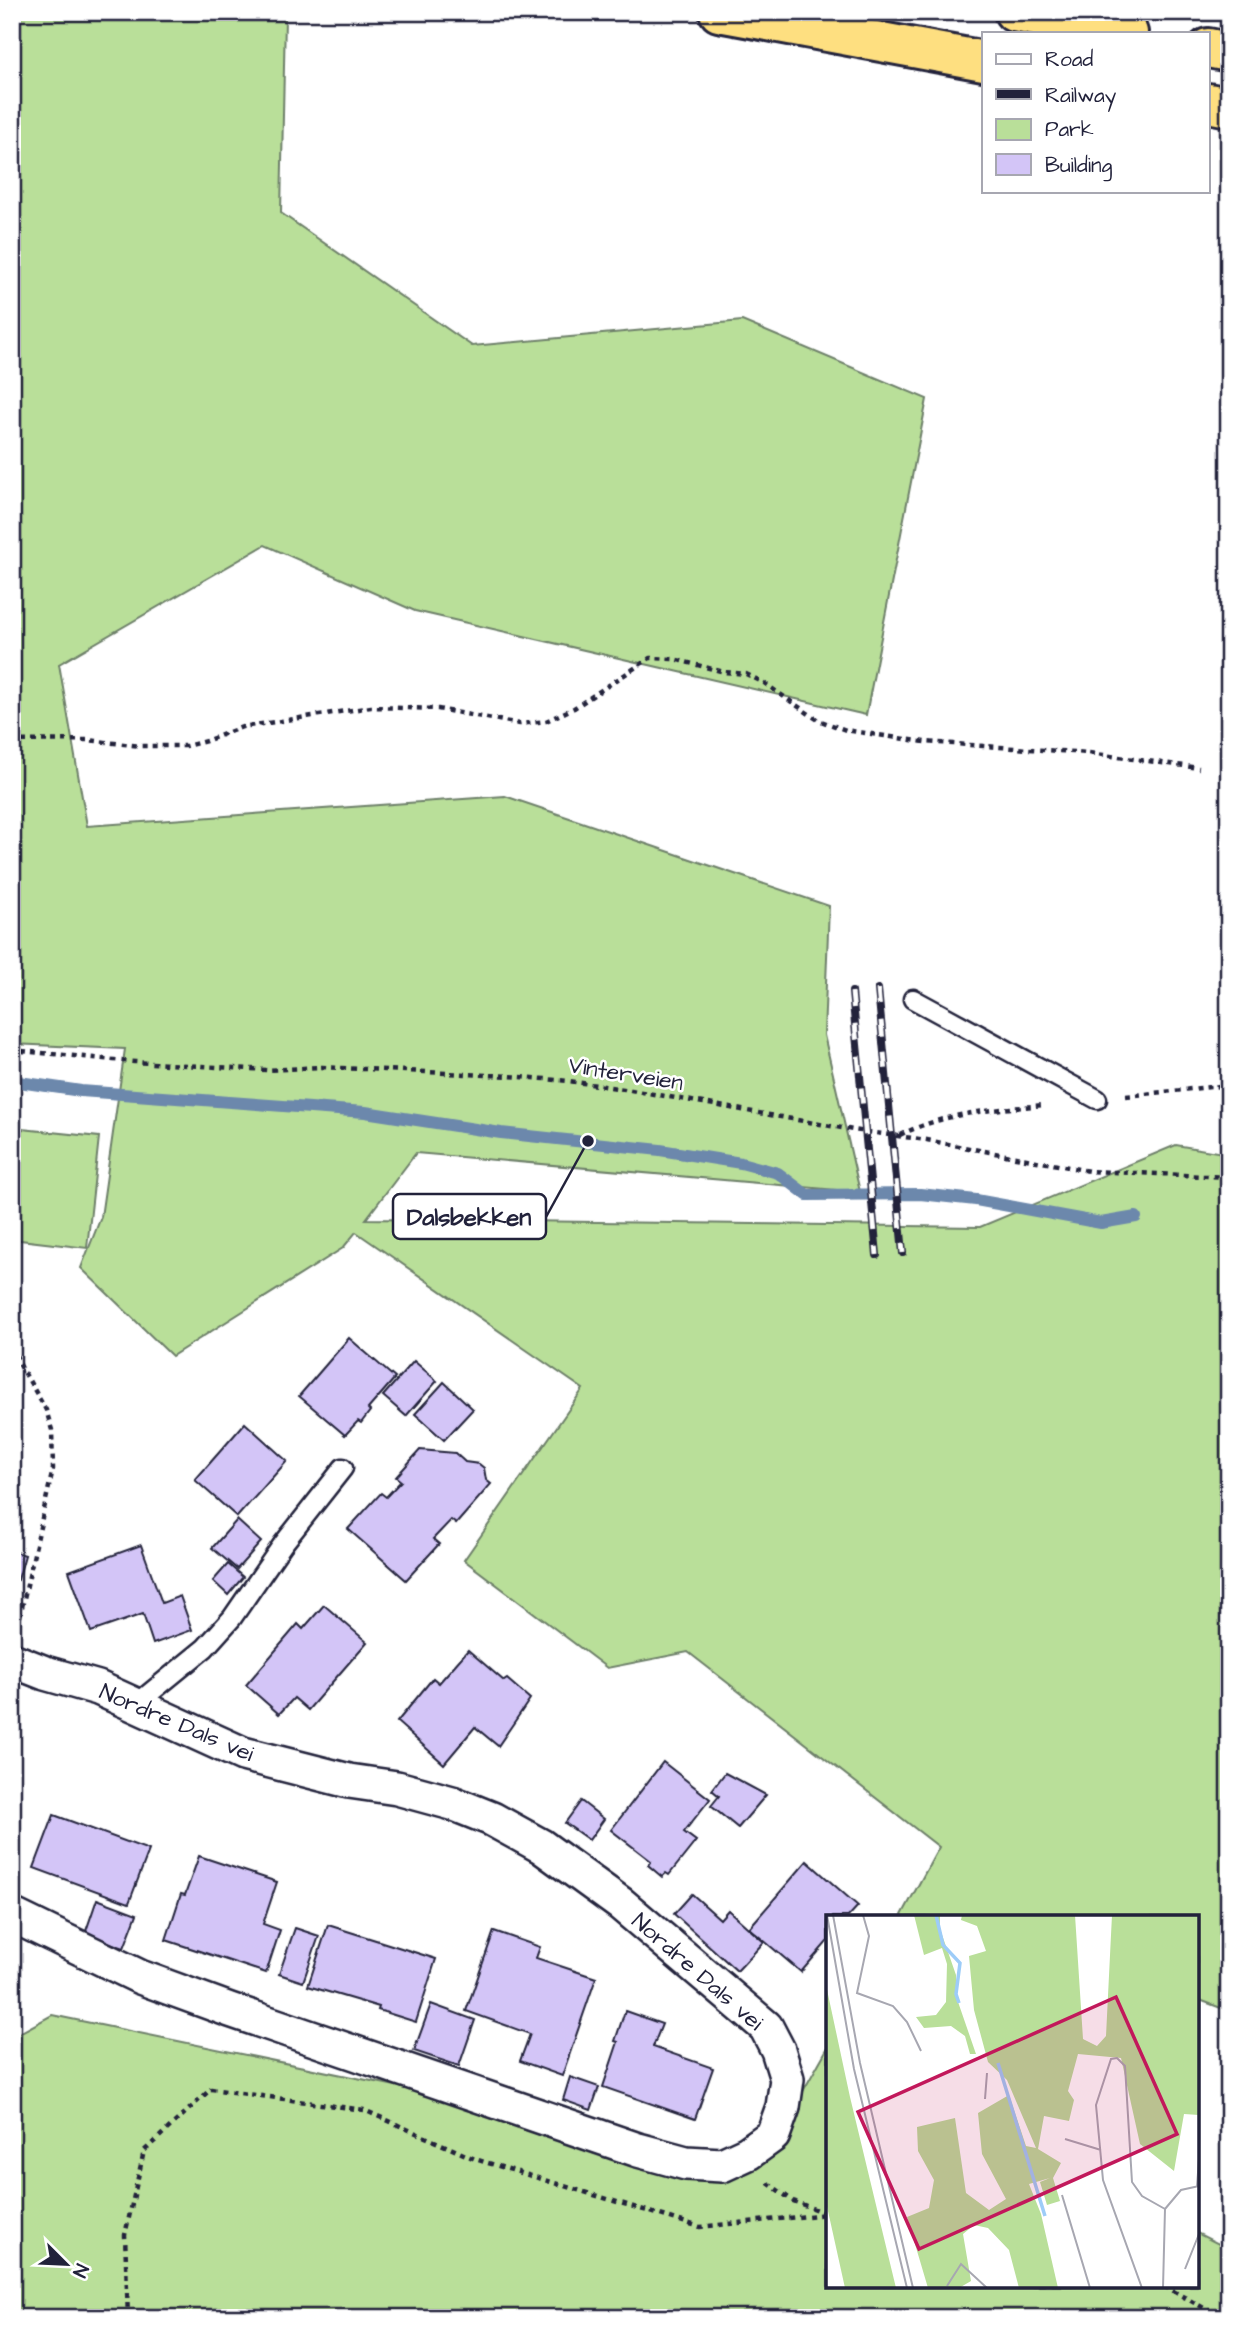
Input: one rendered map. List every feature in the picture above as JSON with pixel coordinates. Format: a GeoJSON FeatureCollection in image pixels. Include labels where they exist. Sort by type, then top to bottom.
{"type":"FeatureCollection","features":[{"type":"Feature","properties":{"kind":"highway"},"geometry":{"type":"LineString","coordinates":[[719,12],[982,61]]}},
{"type":"Feature","properties":{"kind":"highway"},"geometry":{"type":"LineString","coordinates":[[1014,12],[1124,32]]}},
{"type":"Feature","properties":{"kind":"highway"},"geometry":{"type":"LineString","coordinates":[[1210,48],[1229,52]]}},
{"type":"Feature","properties":{"kind":"highway"},"geometry":{"type":"LineString","coordinates":[[1210,103],[1229,107]]}},
{"type":"Feature","properties":{"kind":"street","name":"Nordre Dals vei"},"geometry":{"type":"LineString","coordinates":[[12,1660],[45,1673],[98,1688],[243,1754],[349,1781],[397,1788],[462,1807],[492,1819],[541,1846],[621,1904],[766,2027],[778,2050],[787,2079],[783,2107],[772,2135],[748,2153],[722,2165]]}},
{"type":"Feature","properties":{"kind":"street"},"geometry":{"type":"LineString","coordinates":[[12,1915],[140,1976],[243,2015],[638,2150],[686,2163],[722,2165]]}},
{"type":"Feature","properties":{"kind":"lane"},"geometry":{"type":"LineString","coordinates":[[913,999],[1097,1099]]}},
{"type":"Feature","properties":{"kind":"lane"},"geometry":{"type":"LineString","coordinates":[[134,1706],[205,1648],[232,1618],[283,1545],[343,1468]]}},
{"type":"Feature","properties":{"kind":"path"},"geometry":{"type":"LineString","coordinates":[[12,741],[88,740],[141,746],[186,746],[242,727],[371,707],[438,709],[520,724],[546,721],[575,708],[650,658],[674,659],[724,673],[746,674],[764,683],[818,720],[845,730],[925,742],[1089,753],[1199,768]]}},
{"type":"Feature","properties":{"kind":"path","name":"Vinterveien"},"geometry":{"type":"LineString","coordinates":[[12,1050],[135,1062],[267,1070],[322,1068],[569,1081],[853,1130],[927,1140],[1089,1171],[1229,1177]]}},
{"type":"Feature","properties":{"kind":"path"},"geometry":{"type":"LineString","coordinates":[[12,1345],[20,1365],[46,1410],[52,1430],[53,1469],[18,1626]]}},
{"type":"Feature","properties":{"kind":"path"},"geometry":{"type":"LineString","coordinates":[[128,2318],[125,2235],[144,2151],[211,2089],[364,2110],[475,2159],[700,2227],[826,2214]]}},
{"type":"Feature","properties":{"kind":"path"},"geometry":{"type":"LineString","coordinates":[[722,2165],[742,2169],[761,2178],[793,2201],[826,2213]]}},
{"type":"Feature","properties":{"kind":"path"},"geometry":{"type":"LineString","coordinates":[[1168,2288],[1222,2318]]}},
{"type":"Feature","properties":{"kind":"green space"},"geometry":{"type":"Polygon","coordinates":[[[12,12],[251,12],[285,17],[281,213],[472,346],[742,321],[927,399],[866,715],[415,611],[265,545],[59,664],[87,826],[505,796],[829,906],[824,1035],[860,1192],[416,1153],[366,1219],[980,1227],[1176,1145],[1229,1154],[1229,2011],[1199,2000],[1199,1915],[902,1915],[939,1847],[688,1652],[607,1668],[464,1560],[583,1389],[356,1232],[343,1248],[172,1356],[81,1268],[101,1217],[125,1049],[12,1044],[12,12]]]}},
{"type":"Feature","properties":{"kind":"green space"},"geometry":{"type":"Polygon","coordinates":[[[12,1128],[99,1137],[87,1248],[12,1239],[12,1128]]]}},
{"type":"Feature","properties":{"kind":"green space"},"geometry":{"type":"Polygon","coordinates":[[[52,2015],[763,2162],[826,2051],[826,2288],[1199,2288],[1199,2234],[1229,2249],[1229,2318],[12,2318],[12,2037],[52,2015]]]}},
{"type":"Feature","properties":{"kind":"building"},"geometry":{"type":"Polygon","coordinates":[[[349,1338],[395,1378],[368,1409],[370,1411],[361,1423],[358,1421],[345,1435],[299,1396],[349,1338]]]}},
{"type":"Feature","properties":{"kind":"building"},"geometry":{"type":"Polygon","coordinates":[[[414,1361],[437,1381],[406,1416],[383,1396],[414,1361]]]}},
{"type":"Feature","properties":{"kind":"building"},"geometry":{"type":"Polygon","coordinates":[[[444,1382],[473,1409],[444,1440],[415,1414],[444,1382]]]}},
{"type":"Feature","properties":{"kind":"building"},"geometry":{"type":"Polygon","coordinates":[[[245,1423],[287,1461],[237,1517],[195,1480],[245,1423]]]}},
{"type":"Feature","properties":{"kind":"building"},"geometry":{"type":"Polygon","coordinates":[[[420,1450],[455,1453],[465,1462],[479,1464],[484,1468],[486,1480],[491,1484],[456,1524],[451,1520],[433,1539],[439,1544],[406,1580],[348,1529],[381,1493],[386,1497],[401,1481],[396,1477],[420,1450]]]}},
{"type":"Feature","properties":{"kind":"building"},"geometry":{"type":"Polygon","coordinates":[[[237,1520],[261,1542],[237,1569],[212,1548],[237,1520]]]}},
{"type":"Feature","properties":{"kind":"building"},"geometry":{"type":"Polygon","coordinates":[[[141,1545],[162,1603],[180,1596],[192,1630],[153,1644],[143,1614],[91,1632],[69,1571],[141,1545]]]}},
{"type":"Feature","properties":{"kind":"building"},"geometry":{"type":"Polygon","coordinates":[[[12,1551],[25,1555],[18,1580],[12,1578],[12,1551]]]}},
{"type":"Feature","properties":{"kind":"building"},"geometry":{"type":"Polygon","coordinates":[[[228,1564],[243,1577],[228,1595],[213,1581],[228,1564]]]}},
{"type":"Feature","properties":{"kind":"building"},"geometry":{"type":"Polygon","coordinates":[[[324,1605],[367,1642],[308,1710],[294,1698],[279,1714],[246,1685],[298,1624],[303,1629],[324,1605]]]}},
{"type":"Feature","properties":{"kind":"building"},"geometry":{"type":"Polygon","coordinates":[[[468,1650],[530,1699],[498,1746],[475,1727],[444,1764],[397,1722],[433,1678],[439,1683],[468,1650]]]}},
{"type":"Feature","properties":{"kind":"building"},"geometry":{"type":"Polygon","coordinates":[[[663,1762],[710,1799],[684,1832],[696,1841],[669,1875],[666,1873],[662,1877],[648,1865],[651,1861],[611,1830],[663,1762]]]}},
{"type":"Feature","properties":{"kind":"building"},"geometry":{"type":"Polygon","coordinates":[[[725,1773],[766,1795],[738,1828],[711,1806],[719,1796],[712,1790],[725,1773]]]}},
{"type":"Feature","properties":{"kind":"building"},"geometry":{"type":"Polygon","coordinates":[[[581,1801],[604,1819],[589,1840],[565,1823],[581,1801]]]}},
{"type":"Feature","properties":{"kind":"building"},"geometry":{"type":"Polygon","coordinates":[[[54,1815],[149,1850],[129,1903],[34,1868],[54,1815]]]}},
{"type":"Feature","properties":{"kind":"building"},"geometry":{"type":"Polygon","coordinates":[[[199,1856],[277,1882],[263,1924],[280,1930],[266,1973],[166,1940],[181,1894],[185,1895],[199,1856]]]}},
{"type":"Feature","properties":{"kind":"building"},"geometry":{"type":"Polygon","coordinates":[[[807,1861],[858,1906],[850,1915],[826,1915],[826,1943],[801,1972],[749,1928],[807,1861]]]}},
{"type":"Feature","properties":{"kind":"building"},"geometry":{"type":"Polygon","coordinates":[[[692,1894],[720,1919],[728,1910],[764,1942],[737,1971],[674,1914],[692,1894]]]}},
{"type":"Feature","properties":{"kind":"building"},"geometry":{"type":"Polygon","coordinates":[[[97,1899],[137,1914],[124,1948],[85,1934],[97,1899]]]}},
{"type":"Feature","properties":{"kind":"building"},"geometry":{"type":"Polygon","coordinates":[[[328,1925],[436,1959],[416,2022],[378,2010],[379,2007],[308,1986],[328,1925]]]}},
{"type":"Feature","properties":{"kind":"building"},"geometry":{"type":"Polygon","coordinates":[[[295,1928],[319,1936],[303,1982],[279,1974],[295,1928]]]}},
{"type":"Feature","properties":{"kind":"building"},"geometry":{"type":"Polygon","coordinates":[[[494,1931],[540,1947],[536,1958],[596,1978],[562,2076],[520,2061],[530,2034],[466,2011],[494,1931]]]}},
{"type":"Feature","properties":{"kind":"building"},"geometry":{"type":"Polygon","coordinates":[[[431,2004],[475,2020],[459,2066],[414,2051],[431,2004]]]}},
{"type":"Feature","properties":{"kind":"building"},"geometry":{"type":"Polygon","coordinates":[[[625,2011],[662,2024],[653,2047],[713,2068],[695,2119],[603,2087],[625,2011]]]}},
{"type":"Feature","properties":{"kind":"building"},"geometry":{"type":"Polygon","coordinates":[[[570,2077],[599,2087],[591,2110],[563,2100],[570,2077]]]}},
{"type":"Feature","properties":{"kind":"waterway"},"geometry":{"type":"LineString","coordinates":[[12,1081],[81,1091],[365,1112],[501,1133],[660,1150],[741,1163],[778,1173],[807,1195],[920,1194],[976,1200],[1101,1223],[1136,1217]]}},
{"type":"Feature","properties":{"kind":"railway"},"geometry":{"type":"LineString","coordinates":[[878,989],[903,1253]]}},
{"type":"Feature","properties":{"kind":"railway"},"geometry":{"type":"LineString","coordinates":[[852,992],[877,1255]]}},
{"type":"Feature","properties":{"kind":"place","name":"Dalsbekken"},"geometry":{"type":"Point","coordinates":[588,1141]}}]}
